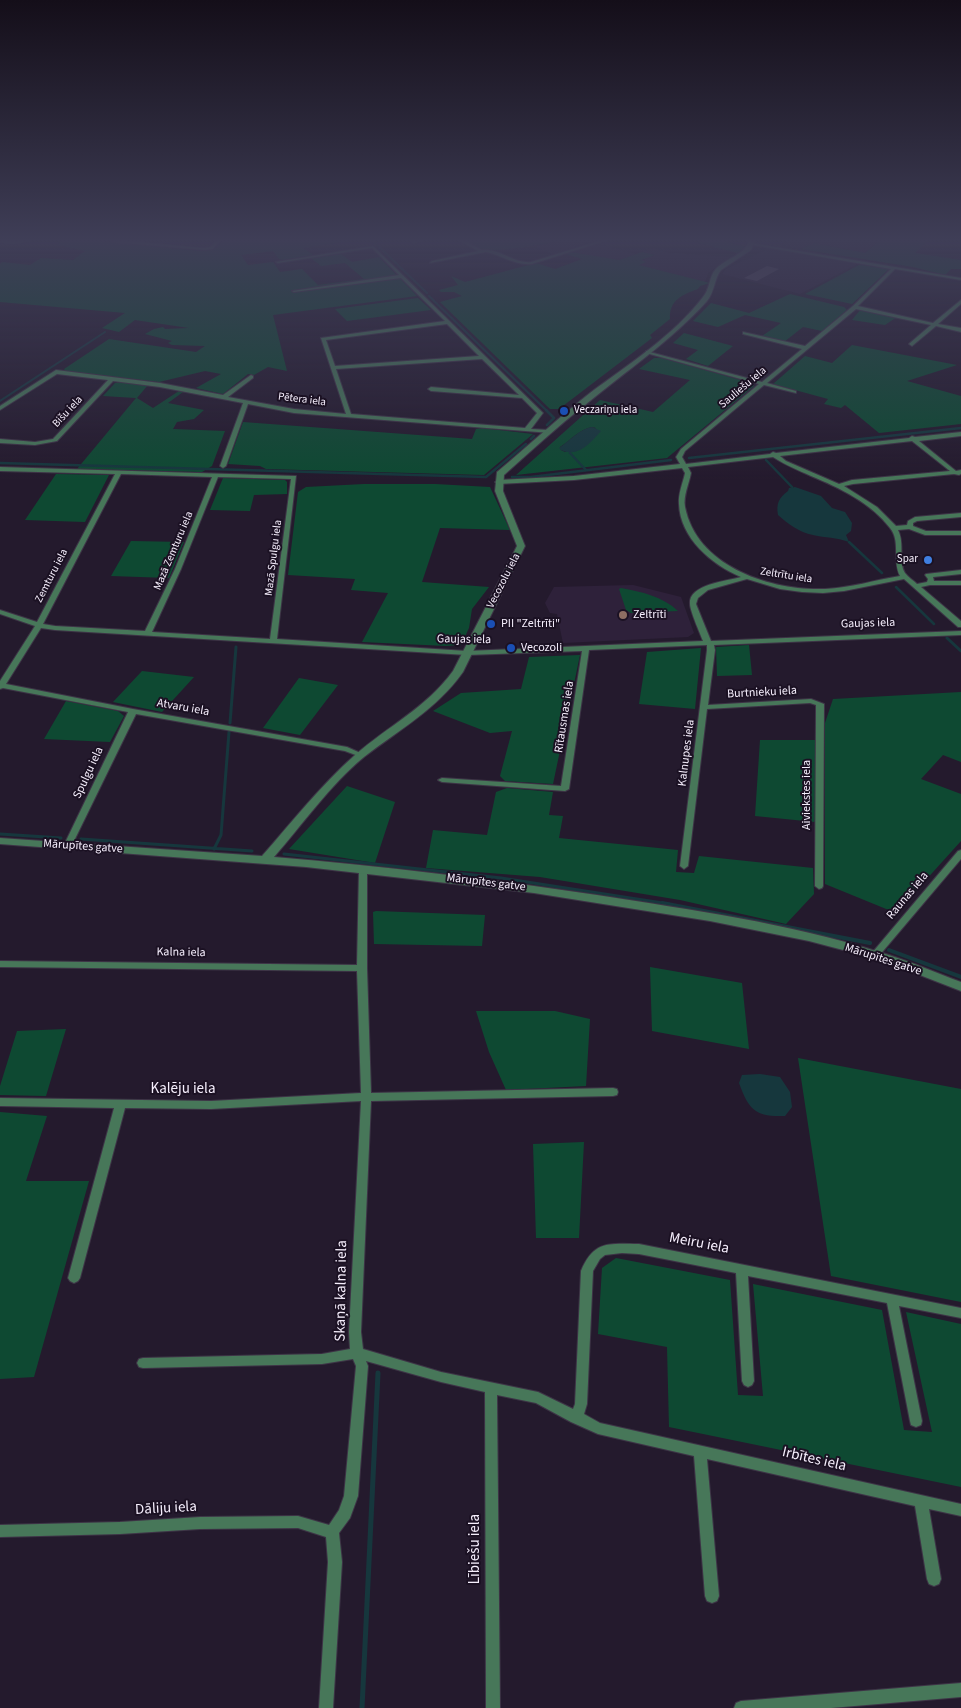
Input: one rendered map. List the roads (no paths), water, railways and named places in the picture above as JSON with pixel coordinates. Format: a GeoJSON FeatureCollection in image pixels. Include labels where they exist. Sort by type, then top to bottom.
{"type":"FeatureCollection","features":[{"type":"Feature","properties":{"kind":"street"},"geometry":{"type":"LineString","coordinates":[[684,321],[671,334],[598,390],[500,474],[498,482],[547,481],[912,438],[961,434]]}},
{"type":"Feature","properties":{"kind":"street","name":"Sauliešu iela"},"geometry":{"type":"LineString","coordinates":[[684,465],[679,457],[684,450],[839,321]]}},
{"type":"Feature","properties":{"kind":"street"},"geometry":{"type":"LineString","coordinates":[[920,321],[961,330]]}},
{"type":"Feature","properties":{"kind":"street"},"geometry":{"type":"LineString","coordinates":[[912,344],[939,321]]}},
{"type":"Feature","properties":{"kind":"street"},"geometry":{"type":"LineString","coordinates":[[349,415],[323,339],[448,322],[540,413],[527,430]]}},
{"type":"Feature","properties":{"kind":"street"},"geometry":{"type":"LineString","coordinates":[[745,333],[806,348]]}},
{"type":"Feature","properties":{"kind":"street"},"geometry":{"type":"LineString","coordinates":[[648,352],[794,392]]}},
{"type":"Feature","properties":{"kind":"street"},"geometry":{"type":"LineString","coordinates":[[334,368],[484,357]]}},
{"type":"Feature","properties":{"kind":"street","name":"Pētera iela"},"geometry":{"type":"LineString","coordinates":[[0,408],[56,372],[160,384],[294,410],[549,432]]}},
{"type":"Feature","properties":{"kind":"street"},"geometry":{"type":"LineString","coordinates":[[224,397],[251,377]]}},
{"type":"Feature","properties":{"kind":"street","name":"Bišu iela"},"geometry":{"type":"LineString","coordinates":[[0,441],[48,443],[55,440],[112,379]]}},
{"type":"Feature","properties":{"kind":"street"},"geometry":{"type":"LineString","coordinates":[[430,389],[524,397]]}},
{"type":"Feature","properties":{"kind":"street"},"geometry":{"type":"LineString","coordinates":[[223,466],[246,402]]}},
{"type":"Feature","properties":{"kind":"street"},"geometry":{"type":"LineString","coordinates":[[912,438],[958,472],[961,477]]}},
{"type":"Feature","properties":{"kind":"street"},"geometry":{"type":"LineString","coordinates":[[773,454],[784,462],[839,486],[875,508],[894,528],[898,536],[899,565],[905,577],[961,625]]}},
{"type":"Feature","properties":{"kind":"street","name":"Zeltrītu iela"},"geometry":{"type":"LineString","coordinates":[[684,465],[688,473],[682,503],[689,530],[707,551],[745,578],[794,589],[822,591],[852,588],[905,577]]}},
{"type":"Feature","properties":{"kind":"street"},"geometry":{"type":"LineString","coordinates":[[0,469],[216,475]]}},
{"type":"Feature","properties":{"kind":"street","name":"Zemturu iela"},"geometry":{"type":"LineString","coordinates":[[0,686],[39,625],[119,472]]}},
{"type":"Feature","properties":{"kind":"street"},"geometry":{"type":"LineString","coordinates":[[839,486],[852,482],[958,472]]}},
{"type":"Feature","properties":{"kind":"street","name":"Mazā Spulgu iela"},"geometry":{"type":"LineString","coordinates":[[216,475],[294,477],[273,642]]}},
{"type":"Feature","properties":{"kind":"street","name":"Mazā Zemturu iela"},"geometry":{"type":"LineString","coordinates":[[148,634],[178,569],[216,475]]}},
{"type":"Feature","properties":{"kind":"street","name":"Vecozolu iela"},"geometry":{"type":"LineString","coordinates":[[264,861],[343,771],[361,755],[437,698],[449,684],[467,653],[521,546],[501,496],[498,482]]}},
{"type":"Feature","properties":{"kind":"street"},"geometry":{"type":"LineString","coordinates":[[910,527],[910,522],[915,520],[961,515]]}},
{"type":"Feature","properties":{"kind":"street"},"geometry":{"type":"LineString","coordinates":[[894,528],[910,527],[925,533],[961,532]]}},
{"type":"Feature","properties":{"kind":"street"},"geometry":{"type":"LineString","coordinates":[[930,583],[931,579],[928,575],[961,572]]}},
{"type":"Feature","properties":{"kind":"street"},"geometry":{"type":"LineString","coordinates":[[708,643],[693,604],[693,598],[698,592],[706,588],[745,578]]}},
{"type":"Feature","properties":{"kind":"street"},"geometry":{"type":"LineString","coordinates":[[916,586],[930,583],[961,583]]}},
{"type":"Feature","properties":{"kind":"street","name":"Gaujas iela"},"geometry":{"type":"LineString","coordinates":[[0,612],[39,625],[148,634],[467,653],[961,632]]}},
{"type":"Feature","properties":{"kind":"street","name":"Kalnupes iela"},"geometry":{"type":"LineString","coordinates":[[684,866],[705,707],[711,650],[708,643]]}},
{"type":"Feature","properties":{"kind":"street","name":"Rītausmas iela"},"geometry":{"type":"LineString","coordinates":[[442,780],[565,790],[586,648]]}},
{"type":"Feature","properties":{"kind":"street","name":"Atvaru iela"},"geometry":{"type":"LineString","coordinates":[[0,686],[311,742],[347,749],[361,755]]}},
{"type":"Feature","properties":{"kind":"street","name":"Burtnieku iela"},"geometry":{"type":"LineString","coordinates":[[705,707],[811,702],[820,704]]}},
{"type":"Feature","properties":{"kind":"street","name":"Aiviekstes iela"},"geometry":{"type":"LineString","coordinates":[[819,886],[820,704]]}},
{"type":"Feature","properties":{"kind":"street","name":"Spulgu iela"},"geometry":{"type":"LineString","coordinates":[[68,845],[133,711]]}},
{"type":"Feature","properties":{"kind":"street","name":"Mārupītes gatve"},"geometry":{"type":"LineString","coordinates":[[0,841],[363,869],[528,888],[792,934],[875,955],[961,987]]}},
{"type":"Feature","properties":{"kind":"street","name":"Raunas iela"},"geometry":{"type":"LineString","coordinates":[[875,955],[961,854]]}},
{"type":"Feature","properties":{"kind":"street","name":"Skaņā kalna iela"},"geometry":{"type":"LineString","coordinates":[[332,1532],[345,1513],[351,1496],[362,1366],[357,1354],[355,1332],[366,1097],[362,968],[363,869]]}},
{"type":"Feature","properties":{"kind":"street","name":"Kalna iela"},"geometry":{"type":"LineString","coordinates":[[0,964],[362,968]]}},
{"type":"Feature","properties":{"kind":"street","name":"Kalēju iela"},"geometry":{"type":"LineString","coordinates":[[0,1102],[211,1105],[366,1097],[613,1092]]}},
{"type":"Feature","properties":{"kind":"street"},"geometry":{"type":"LineString","coordinates":[[74,1278],[120,1105]]}},
{"type":"Feature","properties":{"kind":"street","name":"Meiru iela"},"geometry":{"type":"LineString","coordinates":[[576,1418],[580,1404],[587,1271],[591,1258],[602,1250],[639,1249],[961,1313]]}},
{"type":"Feature","properties":{"kind":"street"},"geometry":{"type":"LineString","coordinates":[[742,1269],[748,1381]]}},
{"type":"Feature","properties":{"kind":"street"},"geometry":{"type":"LineString","coordinates":[[892,1300],[916,1421]]}},
{"type":"Feature","properties":{"kind":"street"},"geometry":{"type":"LineString","coordinates":[[143,1363],[322,1359],[357,1354],[491,1389]]}},
{"type":"Feature","properties":{"kind":"street","name":"Irbītes iela"},"geometry":{"type":"LineString","coordinates":[[491,1389],[538,1398],[598,1428],[961,1510]]}},
{"type":"Feature","properties":{"kind":"street","name":"Lībiešu iela"},"geometry":{"type":"LineString","coordinates":[[491,1389],[494,1708]]}},
{"type":"Feature","properties":{"kind":"street"},"geometry":{"type":"LineString","coordinates":[[700,1450],[712,1596]]}},
{"type":"Feature","properties":{"kind":"street"},"geometry":{"type":"LineString","coordinates":[[921,1502],[934,1580]]}},
{"type":"Feature","properties":{"kind":"street","name":"Dāliju iela"},"geometry":{"type":"LineString","coordinates":[[0,1531],[120,1528],[200,1523],[298,1522],[332,1532]]}},
{"type":"Feature","properties":{"kind":"street"},"geometry":{"type":"LineString","coordinates":[[326,1708],[335,1562],[332,1532]]}},
{"type":"Feature","properties":{"kind":"street"},"geometry":{"type":"LineString","coordinates":[[741,1708],[961,1690]]}},
{"type":"Feature","properties":{"kind":"waterway"},"geometry":{"type":"LineString","coordinates":[[454,321],[547,411]]}},
{"type":"Feature","properties":{"kind":"waterway"},"geometry":{"type":"LineString","coordinates":[[0,401],[105,332]]}},
{"type":"Feature","properties":{"kind":"waterway"},"geometry":{"type":"LineString","coordinates":[[547,411],[554,418],[547,425]]}},
{"type":"Feature","properties":{"kind":"waterway"},"geometry":{"type":"LineString","coordinates":[[689,458],[961,428]]}},
{"type":"Feature","properties":{"kind":"waterway"},"geometry":{"type":"LineString","coordinates":[[531,439],[534,436]]}},
{"type":"Feature","properties":{"kind":"waterway"},"geometry":{"type":"LineString","coordinates":[[0,463],[486,477],[526,444]]}},
{"type":"Feature","properties":{"kind":"waterway"},"geometry":{"type":"LineString","coordinates":[[570,453],[586,470]]}},
{"type":"Feature","properties":{"kind":"waterway"},"geometry":{"type":"LineString","coordinates":[[512,477],[531,477],[671,460]]}},
{"type":"Feature","properties":{"kind":"waterway"},"geometry":{"type":"LineString","coordinates":[[766,460],[792,487]]}},
{"type":"Feature","properties":{"kind":"waterway"},"geometry":{"type":"LineString","coordinates":[[849,542],[882,573]]}},
{"type":"Feature","properties":{"kind":"waterway"},"geometry":{"type":"LineString","coordinates":[[896,587],[934,624]]}},
{"type":"Feature","properties":{"kind":"waterway"},"geometry":{"type":"LineString","coordinates":[[947,638],[961,651]]}},
{"type":"Feature","properties":{"kind":"waterway"},"geometry":{"type":"LineString","coordinates":[[230,723],[236,647]]}},
{"type":"Feature","properties":{"kind":"waterway"},"geometry":{"type":"LineString","coordinates":[[214,848],[221,835],[229,732]]}},
{"type":"Feature","properties":{"kind":"waterway"},"geometry":{"type":"LineString","coordinates":[[0,834],[61,838]]}},
{"type":"Feature","properties":{"kind":"waterway"},"geometry":{"type":"LineString","coordinates":[[81,839],[214,848]]}},
{"type":"Feature","properties":{"kind":"waterway"},"geometry":{"type":"LineString","coordinates":[[214,848],[252,851]]}},
{"type":"Feature","properties":{"kind":"waterway"},"geometry":{"type":"LineString","coordinates":[[284,854],[501,878],[669,904]]}},
{"type":"Feature","properties":{"kind":"waterway"},"geometry":{"type":"LineString","coordinates":[[662,903],[870,943]]}},
{"type":"Feature","properties":{"kind":"waterway"},"geometry":{"type":"LineString","coordinates":[[889,950],[961,977]]}},
{"type":"Feature","properties":{"kind":"waterway"},"geometry":{"type":"LineString","coordinates":[[362,1708],[378,1373]]}},
{"type":"Feature","properties":{"kind":"place","name":"Veczariņu iela"},"geometry":{"type":"Point","coordinates":[564,411]}},
{"type":"Feature","properties":{"kind":"place","name":"Spar"},"geometry":{"type":"Point","coordinates":[928,560]}},
{"type":"Feature","properties":{"kind":"place","name":"Zeltrīti"},"geometry":{"type":"Point","coordinates":[623,615]}},
{"type":"Feature","properties":{"kind":"place","name":"PII \"Zeltrīti\""},"geometry":{"type":"Point","coordinates":[491,624]}},
{"type":"Feature","properties":{"kind":"place","name":"Vecozoli"},"geometry":{"type":"Point","coordinates":[511,648]}}]}
